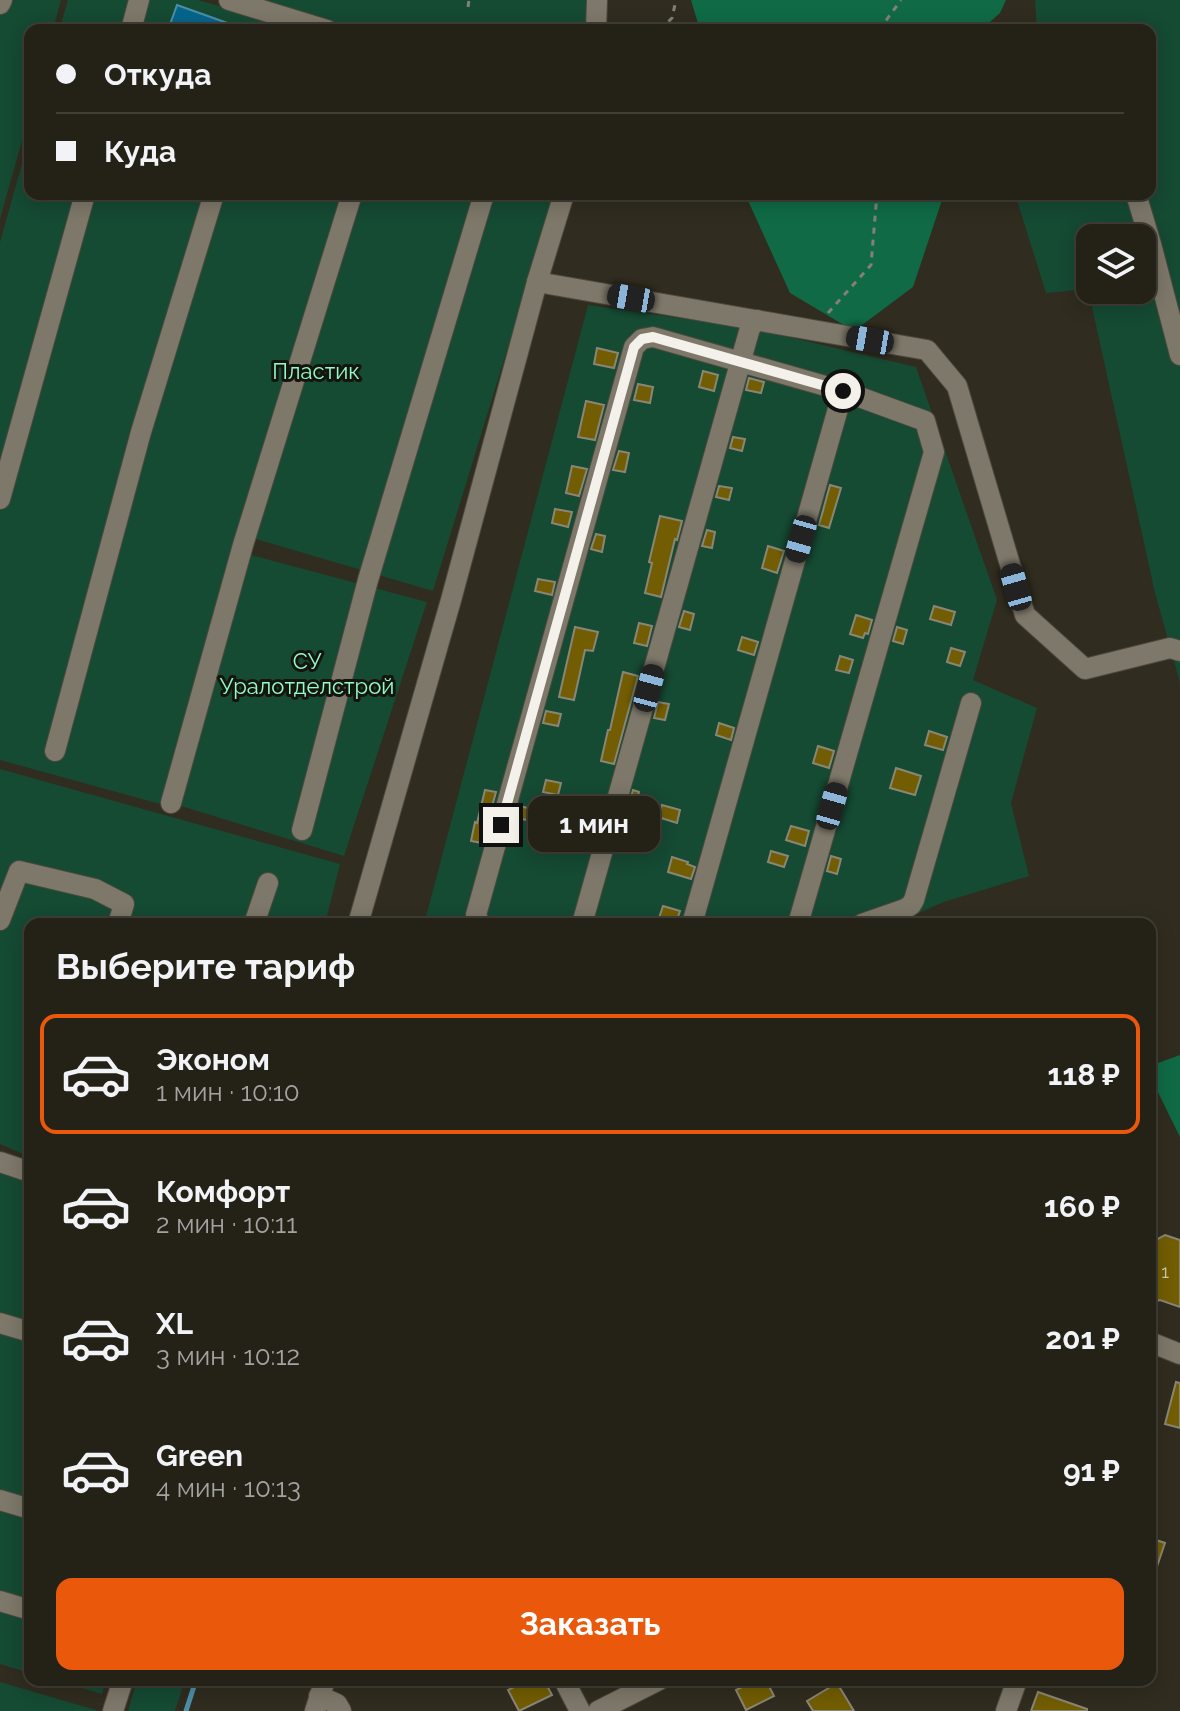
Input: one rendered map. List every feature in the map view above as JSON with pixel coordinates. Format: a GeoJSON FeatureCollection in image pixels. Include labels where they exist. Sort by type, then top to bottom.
{"type":"FeatureCollection","features":[{"type":"Feature","properties":{"kind":"street"},"geometry":{"type":"LineString","coordinates":[[133,24],[139,0]]}},
{"type":"Feature","properties":{"kind":"street"},"geometry":{"type":"LineString","coordinates":[[229,0],[266,21],[286,24]]}},
{"type":"Feature","properties":{"kind":"street"},"geometry":{"type":"LineString","coordinates":[[596,24],[597,0]]}},
{"type":"Feature","properties":{"kind":"street"},"geometry":{"type":"LineString","coordinates":[[0,499],[83,200]]}},
{"type":"Feature","properties":{"kind":"street"},"geometry":{"type":"LineString","coordinates":[[55,751],[141,432],[212,200]]}},
{"type":"Feature","properties":{"kind":"street"},"geometry":{"type":"LineString","coordinates":[[171,803],[243,545],[350,200]]}},
{"type":"Feature","properties":{"kind":"street"},"geometry":{"type":"LineString","coordinates":[[302,830],[368,580],[482,200]]}},
{"type":"Feature","properties":{"kind":"street"},"geometry":{"type":"LineString","coordinates":[[360,918],[562,200]]}},
{"type":"Feature","properties":{"kind":"street"},"geometry":{"type":"LineString","coordinates":[[1138,200],[1180,355]]}},
{"type":"Feature","properties":{"kind":"street"},"geometry":{"type":"LineString","coordinates":[[537,282],[753,324],[813,330],[927,350],[957,386],[1025,615],[1085,669],[1170,648],[1180,651]]}},
{"type":"Feature","properties":{"kind":"street"},"geometry":{"type":"LineString","coordinates":[[584,918],[753,324]]}},
{"type":"Feature","properties":{"kind":"street"},"geometry":{"type":"LineString","coordinates":[[477,918],[634,347],[642,339],[653,337],[843,391],[925,421],[934,452],[800,918]]}},
{"type":"Feature","properties":{"kind":"street"},"geometry":{"type":"LineString","coordinates":[[694,918],[843,391]]}},
{"type":"Feature","properties":{"kind":"street"},"geometry":{"type":"LineString","coordinates":[[879,918],[905,909],[914,900],[971,703]]}},
{"type":"Feature","properties":{"kind":"street"},"geometry":{"type":"LineString","coordinates":[[0,920],[19,871],[95,889],[124,904],[120,918]]}},
{"type":"Feature","properties":{"kind":"street"},"geometry":{"type":"LineString","coordinates":[[256,918],[268,883]]}},
{"type":"Feature","properties":{"kind":"street"},"geometry":{"type":"LineString","coordinates":[[0,1162],[24,1170]]}},
{"type":"Feature","properties":{"kind":"street"},"geometry":{"type":"LineString","coordinates":[[0,1323],[24,1330]]}},
{"type":"Feature","properties":{"kind":"street"},"geometry":{"type":"LineString","coordinates":[[1156,1344],[1180,1354]]}},
{"type":"Feature","properties":{"kind":"street"},"geometry":{"type":"LineString","coordinates":[[0,1500],[24,1507]]}},
{"type":"Feature","properties":{"kind":"street"},"geometry":{"type":"LineString","coordinates":[[0,1601],[24,1608]]}},
{"type":"Feature","properties":{"kind":"street"},"geometry":{"type":"LineString","coordinates":[[113,1711],[121,1686]]}},
{"type":"Feature","properties":{"kind":"street"},"geometry":{"type":"LineString","coordinates":[[567,1686],[580,1711]]}},
{"type":"Feature","properties":{"kind":"street"},"geometry":{"type":"LineString","coordinates":[[598,1711],[647,1686]]}},
{"type":"Feature","properties":{"kind":"street"},"geometry":{"type":"LineString","coordinates":[[1006,1711],[1015,1686]]}},
{"type":"Feature","properties":{"kind":"street"},"geometry":{"type":"LineString","coordinates":[[320,1696],[337,1704],[341,1711]]}},
{"type":"Feature","properties":{"kind":"path"},"geometry":{"type":"LineString","coordinates":[[468,7],[469,0]]}},
{"type":"Feature","properties":{"kind":"path"},"geometry":{"type":"LineString","coordinates":[[666,24],[672,18],[676,0]]}},
{"type":"Feature","properties":{"kind":"path"},"geometry":{"type":"LineString","coordinates":[[883,24],[901,0]]}},
{"type":"Feature","properties":{"kind":"path"},"geometry":{"type":"LineString","coordinates":[[813,330],[871,265],[876,200]]}},
{"type":"Feature","properties":{"kind":"green space"},"geometry":{"type":"Polygon","coordinates":[[[0,0],[61,0],[55,24],[24,24],[24,133],[0,219],[0,0]]]}},
{"type":"Feature","properties":{"kind":"green space"},"geometry":{"type":"Polygon","coordinates":[[[68,0],[198,0],[281,24],[61,24],[68,0]]]}},
{"type":"Feature","properties":{"kind":"green space"},"geometry":{"type":"Polygon","coordinates":[[[262,0],[593,0],[592,24],[340,24],[262,0]]]}},
{"type":"Feature","properties":{"kind":"green space"},"geometry":{"type":"Polygon","coordinates":[[[691,0],[1006,0],[1000,13],[988,24],[698,24],[691,0]]]}},
{"type":"Feature","properties":{"kind":"green space"},"geometry":{"type":"Polygon","coordinates":[[[1035,0],[1180,0],[1180,683],[1155,593],[1091,304],[1156,304],[1156,224],[1076,224],[1076,290],[1046,293],[1017,200],[1156,200],[1156,24],[1037,24],[1035,0]]]}},
{"type":"Feature","properties":{"kind":"green space","name":"Пластик"},"geometry":{"type":"Polygon","coordinates":[[[24,156],[24,200],[553,200],[433,591],[242,535],[160,804],[0,760],[0,242],[24,156]]]}},
{"type":"Feature","properties":{"kind":"green space"},"geometry":{"type":"Polygon","coordinates":[[[748,200],[942,200],[913,287],[854,331],[790,293],[748,200]]]}},
{"type":"Feature","properties":{"kind":"green space"},"geometry":{"type":"Polygon","coordinates":[[[588,305],[750,328],[916,367],[997,600],[973,680],[1037,708],[1011,803],[1029,876],[944,902],[908,918],[426,918],[588,305]]]}},
{"type":"Feature","properties":{"kind":"green space","name":"СУ Уралотделстрой"},"geometry":{"type":"Polygon","coordinates":[[[247,554],[427,602],[344,856],[171,803],[247,554]]]}},
{"type":"Feature","properties":{"kind":"green space"},"geometry":{"type":"Polygon","coordinates":[[[0,769],[340,864],[326,918],[24,918],[24,1154],[0,1144],[0,769]]]}},
{"type":"Feature","properties":{"kind":"green space"},"geometry":{"type":"Polygon","coordinates":[[[1180,1055],[1180,1137],[1156,1088],[1156,1064],[1180,1055]]]}},
{"type":"Feature","properties":{"kind":"green space"},"geometry":{"type":"Polygon","coordinates":[[[0,1173],[24,1181],[24,1671],[0,1664],[0,1173]]]}},
{"type":"Feature","properties":{"kind":"green space"},"geometry":{"type":"Polygon","coordinates":[[[0,1682],[96,1710],[96,1711],[0,1711],[0,1682]]]}},
{"type":"Feature","properties":{"kind":"green space"},"geometry":{"type":"Polygon","coordinates":[[[75,1686],[104,1686],[102,1694],[75,1686]]]}},
{"type":"Feature","properties":{"kind":"green space"},"geometry":{"type":"Polygon","coordinates":[[[135,1686],[183,1686],[175,1711],[128,1711],[135,1686]]]}},
{"type":"Feature","properties":{"kind":"water"},"geometry":{"type":"Polygon","coordinates":[[[177,5],[230,24],[170,24],[177,5]]]}},
{"type":"Feature","properties":{"kind":"building"},"geometry":{"type":"Polygon","coordinates":[[[597,348],[618,353],[614,368],[594,364],[597,348]]]}},
{"type":"Feature","properties":{"kind":"building"},"geometry":{"type":"Polygon","coordinates":[[[703,371],[718,375],[714,391],[699,387],[703,371]]]}},
{"type":"Feature","properties":{"kind":"building"},"geometry":{"type":"Polygon","coordinates":[[[749,378],[764,382],[761,393],[746,390],[749,378]]]}},
{"type":"Feature","properties":{"kind":"building"},"geometry":{"type":"Polygon","coordinates":[[[638,384],[653,387],[650,403],[634,400],[638,384]]]}},
{"type":"Feature","properties":{"kind":"building"},"geometry":{"type":"Polygon","coordinates":[[[586,401],[604,405],[595,440],[578,437],[586,401]]]}},
{"type":"Feature","properties":{"kind":"building"},"geometry":{"type":"Polygon","coordinates":[[[733,437],[745,439],[742,451],[730,448],[733,437]]]}},
{"type":"Feature","properties":{"kind":"building"},"geometry":{"type":"Polygon","coordinates":[[[619,451],[629,453],[625,472],[613,470],[619,451]]]}},
{"type":"Feature","properties":{"kind":"building"},"geometry":{"type":"Polygon","coordinates":[[[572,466],[587,469],[579,496],[566,493],[572,466]]]}},
{"type":"Feature","properties":{"kind":"building"},"geometry":{"type":"Polygon","coordinates":[[[830,485],[841,488],[829,528],[819,525],[830,485]]]}},
{"type":"Feature","properties":{"kind":"building"},"geometry":{"type":"Polygon","coordinates":[[[719,486],[732,488],[729,500],[716,497],[719,486]]]}},
{"type":"Feature","properties":{"kind":"building"},"geometry":{"type":"Polygon","coordinates":[[[555,509],[572,512],[568,527],[552,523],[555,509]]]}},
{"type":"Feature","properties":{"kind":"building"},"geometry":{"type":"Polygon","coordinates":[[[660,516],[682,521],[661,597],[645,593],[660,516]]]}},
{"type":"Feature","properties":{"kind":"building"},"geometry":{"type":"Polygon","coordinates":[[[707,530],[715,532],[712,548],[702,546],[707,530]]]}},
{"type":"Feature","properties":{"kind":"building"},"geometry":{"type":"Polygon","coordinates":[[[596,534],[605,536],[602,552],[591,549],[596,534]]]}},
{"type":"Feature","properties":{"kind":"building"},"geometry":{"type":"Polygon","coordinates":[[[768,546],[784,551],[777,573],[762,568],[768,546]]]}},
{"type":"Feature","properties":{"kind":"building"},"geometry":{"type":"Polygon","coordinates":[[[538,579],[555,582],[552,595],[535,591],[538,579]]]}},
{"type":"Feature","properties":{"kind":"building"},"geometry":{"type":"Polygon","coordinates":[[[934,606],[955,612],[951,625],[930,619],[934,606]]]}},
{"type":"Feature","properties":{"kind":"building"},"geometry":{"type":"Polygon","coordinates":[[[684,611],[694,614],[690,630],[679,627],[684,611]]]}},
{"type":"Feature","properties":{"kind":"building"},"geometry":{"type":"Polygon","coordinates":[[[856,615],[872,620],[868,634],[865,633],[863,638],[850,634],[856,615]]]}},
{"type":"Feature","properties":{"kind":"building"},"geometry":{"type":"Polygon","coordinates":[[[639,623],[652,626],[647,646],[634,643],[639,623]]]}},
{"type":"Feature","properties":{"kind":"building"},"geometry":{"type":"Polygon","coordinates":[[[575,627],[598,632],[593,651],[585,650],[574,700],[559,697],[575,627]]]}},
{"type":"Feature","properties":{"kind":"building"},"geometry":{"type":"Polygon","coordinates":[[[897,627],[907,630],[903,644],[893,641],[897,627]]]}},
{"type":"Feature","properties":{"kind":"building"},"geometry":{"type":"Polygon","coordinates":[[[742,637],[758,642],[754,655],[738,650],[742,637]]]}},
{"type":"Feature","properties":{"kind":"building"},"geometry":{"type":"Polygon","coordinates":[[[951,648],[965,652],[960,666],[947,662],[951,648]]]}},
{"type":"Feature","properties":{"kind":"building"},"geometry":{"type":"Polygon","coordinates":[[[840,656],[853,660],[849,673],[836,670],[840,656]]]}},
{"type":"Feature","properties":{"kind":"building"},"geometry":{"type":"Polygon","coordinates":[[[623,672],[638,676],[614,764],[601,761],[623,672]]]}},
{"type":"Feature","properties":{"kind":"building"},"geometry":{"type":"Polygon","coordinates":[[[658,702],[669,704],[665,720],[654,718],[658,702]]]}},
{"type":"Feature","properties":{"kind":"building"},"geometry":{"type":"Polygon","coordinates":[[[546,711],[561,714],[558,726],[543,723],[546,711]]]}},
{"type":"Feature","properties":{"kind":"building"},"geometry":{"type":"Polygon","coordinates":[[[719,723],[734,728],[731,740],[716,735],[719,723]]]}},
{"type":"Feature","properties":{"kind":"building"},"geometry":{"type":"Polygon","coordinates":[[[929,731],[947,737],[943,750],[925,745],[929,731]]]}},
{"type":"Feature","properties":{"kind":"building"},"geometry":{"type":"Polygon","coordinates":[[[818,746],[834,751],[829,768],[813,763],[818,746]]]}},
{"type":"Feature","properties":{"kind":"building"},"geometry":{"type":"Polygon","coordinates":[[[896,768],[921,776],[915,795],[890,788],[896,768]]]}},
{"type":"Feature","properties":{"kind":"building"},"geometry":{"type":"Polygon","coordinates":[[[546,780],[561,783],[558,795],[543,792],[546,780]]]}},
{"type":"Feature","properties":{"kind":"building"},"geometry":{"type":"Polygon","coordinates":[[[485,790],[496,792],[482,843],[471,841],[485,790]]]}},
{"type":"Feature","properties":{"kind":"building"},"geometry":{"type":"Polygon","coordinates":[[[633,790],[639,792],[629,834],[621,832],[633,790]]]}},
{"type":"Feature","properties":{"kind":"building"},"geometry":{"type":"Polygon","coordinates":[[[662,805],[680,810],[677,823],[658,817],[662,805]]]}},
{"type":"Feature","properties":{"kind":"building"},"geometry":{"type":"Polygon","coordinates":[[[520,806],[535,810],[532,821],[517,818],[520,806]]]}},
{"type":"Feature","properties":{"kind":"building"},"geometry":{"type":"Polygon","coordinates":[[[791,826],[809,831],[805,846],[786,840],[791,826]]]}},
{"type":"Feature","properties":{"kind":"building"},"geometry":{"type":"Polygon","coordinates":[[[572,828],[594,833],[590,847],[569,842],[572,828]]]}},
{"type":"Feature","properties":{"kind":"building"},"geometry":{"type":"Polygon","coordinates":[[[771,851],[788,856],[784,867],[768,862],[771,851]]]}},
{"type":"Feature","properties":{"kind":"building"},"geometry":{"type":"Polygon","coordinates":[[[831,856],[841,859],[837,874],[827,871],[831,856]]]}},
{"type":"Feature","properties":{"kind":"building"},"geometry":{"type":"Polygon","coordinates":[[[672,857],[695,867],[691,879],[668,872],[672,857]]]}},
{"type":"Feature","properties":{"kind":"building"},"geometry":{"type":"Polygon","coordinates":[[[663,906],[680,911],[678,918],[659,918],[663,906]]]}},
{"type":"Feature","properties":{"kind":"building"},"geometry":{"type":"Polygon","coordinates":[[[1165,1235],[1180,1240],[1180,1307],[1156,1301],[1156,1240],[1165,1235]]]}},
{"type":"Feature","properties":{"kind":"building"},"geometry":{"type":"Polygon","coordinates":[[[1176,1382],[1180,1383],[1180,1428],[1165,1424],[1176,1382]]]}},
{"type":"Feature","properties":{"kind":"building"},"geometry":{"type":"Polygon","coordinates":[[[1156,1540],[1165,1543],[1156,1569],[1156,1540]]]}},
{"type":"Feature","properties":{"kind":"building"},"geometry":{"type":"Polygon","coordinates":[[[516,1686],[547,1686],[552,1695],[519,1711],[508,1690],[516,1686]]]}},
{"type":"Feature","properties":{"kind":"building"},"geometry":{"type":"Polygon","coordinates":[[[744,1686],[769,1686],[774,1696],[746,1710],[736,1690],[744,1686]]]}},
{"type":"Feature","properties":{"kind":"building"},"geometry":{"type":"Polygon","coordinates":[[[832,1686],[839,1686],[854,1711],[813,1711],[807,1701],[832,1686]]]}},
{"type":"Feature","properties":{"kind":"building"},"geometry":{"type":"Polygon","coordinates":[[[1038,1692],[1087,1709],[1087,1711],[1031,1711],[1038,1692]]]}},
{"type":"Feature","properties":{"kind":"waterway"},"geometry":{"type":"LineString","coordinates":[[186,1711],[194,1686]]}},
{"type":"Feature","properties":{"kind":"route"},"geometry":{"type":"LineString","coordinates":[[501,825],[634,347],[642,339],[653,337],[843,391]]}}]}
